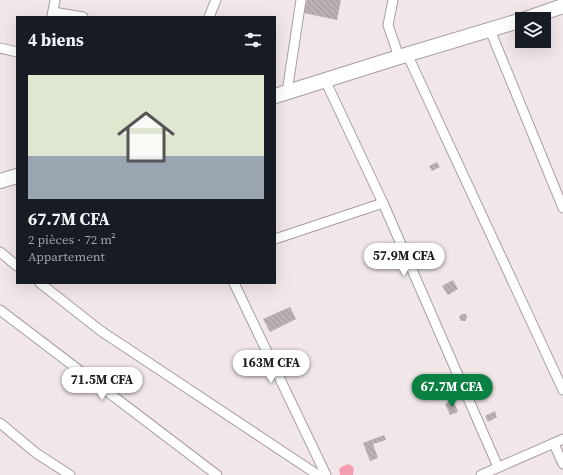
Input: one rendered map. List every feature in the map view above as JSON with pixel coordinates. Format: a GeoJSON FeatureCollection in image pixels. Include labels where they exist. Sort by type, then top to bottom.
{"type":"FeatureCollection","features":[{"type":"Feature","properties":{"kind":"main road"},"geometry":{"type":"LineString","coordinates":[[545,12],[563,6]]}},
{"type":"Feature","properties":{"kind":"main road"},"geometry":{"type":"LineString","coordinates":[[281,94],[403,55],[515,22]]}},
{"type":"Feature","properties":{"kind":"main road"},"geometry":{"type":"LineString","coordinates":[[0,181],[16,176]]}},
{"type":"Feature","properties":{"kind":"street"},"geometry":{"type":"LineString","coordinates":[[55,0],[52,14],[73,16]]}},
{"type":"Feature","properties":{"kind":"street"},"geometry":{"type":"LineString","coordinates":[[209,16],[216,0]]}},
{"type":"Feature","properties":{"kind":"street"},"geometry":{"type":"LineString","coordinates":[[281,94],[301,0]]}},
{"type":"Feature","properties":{"kind":"street"},"geometry":{"type":"LineString","coordinates":[[393,0],[388,25],[563,390]]}},
{"type":"Feature","properties":{"kind":"street"},"geometry":{"type":"LineString","coordinates":[[490,30],[563,208]]}},
{"type":"Feature","properties":{"kind":"street"},"geometry":{"type":"LineString","coordinates":[[0,48],[16,52]]}},
{"type":"Feature","properties":{"kind":"street"},"geometry":{"type":"LineString","coordinates":[[325,80],[384,203],[498,467]]}},
{"type":"Feature","properties":{"kind":"street"},"geometry":{"type":"LineString","coordinates":[[276,239],[384,203]]}},
{"type":"Feature","properties":{"kind":"street"},"geometry":{"type":"LineString","coordinates":[[0,252],[16,265]]}},
{"type":"Feature","properties":{"kind":"street"},"geometry":{"type":"LineString","coordinates":[[41,284],[102,331],[318,475]]}},
{"type":"Feature","properties":{"kind":"street"},"geometry":{"type":"LineString","coordinates":[[234,284],[326,475]]}},
{"type":"Feature","properties":{"kind":"street"},"geometry":{"type":"LineString","coordinates":[[0,310],[217,475]]}},
{"type":"Feature","properties":{"kind":"street"},"geometry":{"type":"LineString","coordinates":[[0,423],[36,453],[70,475]]}},
{"type":"Feature","properties":{"kind":"street"},"geometry":{"type":"LineString","coordinates":[[481,475],[563,439]]}},
{"type":"Feature","properties":{"kind":"street"},"geometry":{"type":"LineString","coordinates":[[554,444],[563,464]]}},
{"type":"Feature","properties":{"kind":"shaded area"},"geometry":{"type":"Polygon","coordinates":[[[349,464],[354,468],[353,475],[340,475],[339,469],[349,464]]]}},
{"type":"Feature","properties":{"kind":"building"},"geometry":{"type":"Polygon","coordinates":[[[307,0],[341,0],[337,20],[304,13],[307,0]]]}},
{"type":"Feature","properties":{"kind":"building"},"geometry":{"type":"Polygon","coordinates":[[[437,162],[440,167],[432,171],[429,166],[437,162]]]}},
{"type":"Feature","properties":{"kind":"building"},"geometry":{"type":"Polygon","coordinates":[[[453,280],[458,289],[448,295],[442,286],[453,280]]]}},
{"type":"Feature","properties":{"kind":"building"},"geometry":{"type":"Polygon","coordinates":[[[290,307],[296,319],[270,332],[263,319],[290,307]]]}},
{"type":"Feature","properties":{"kind":"building"},"geometry":{"type":"Polygon","coordinates":[[[462,314],[466,314],[467,318],[465,321],[461,321],[459,317],[462,314]]]}},
{"type":"Feature","properties":{"kind":"building"},"geometry":{"type":"Polygon","coordinates":[[[251,350],[254,356],[241,361],[239,355],[251,350]]]}},
{"type":"Feature","properties":{"kind":"building"},"geometry":{"type":"Polygon","coordinates":[[[453,400],[458,412],[450,415],[445,404],[453,400]]]}},
{"type":"Feature","properties":{"kind":"building"},"geometry":{"type":"Polygon","coordinates":[[[495,411],[497,417],[488,422],[485,416],[495,411]]]}},
{"type":"Feature","properties":{"kind":"building"},"geometry":{"type":"Polygon","coordinates":[[[384,435],[386,440],[373,444],[378,458],[370,461],[363,443],[384,435]]]}}]}
